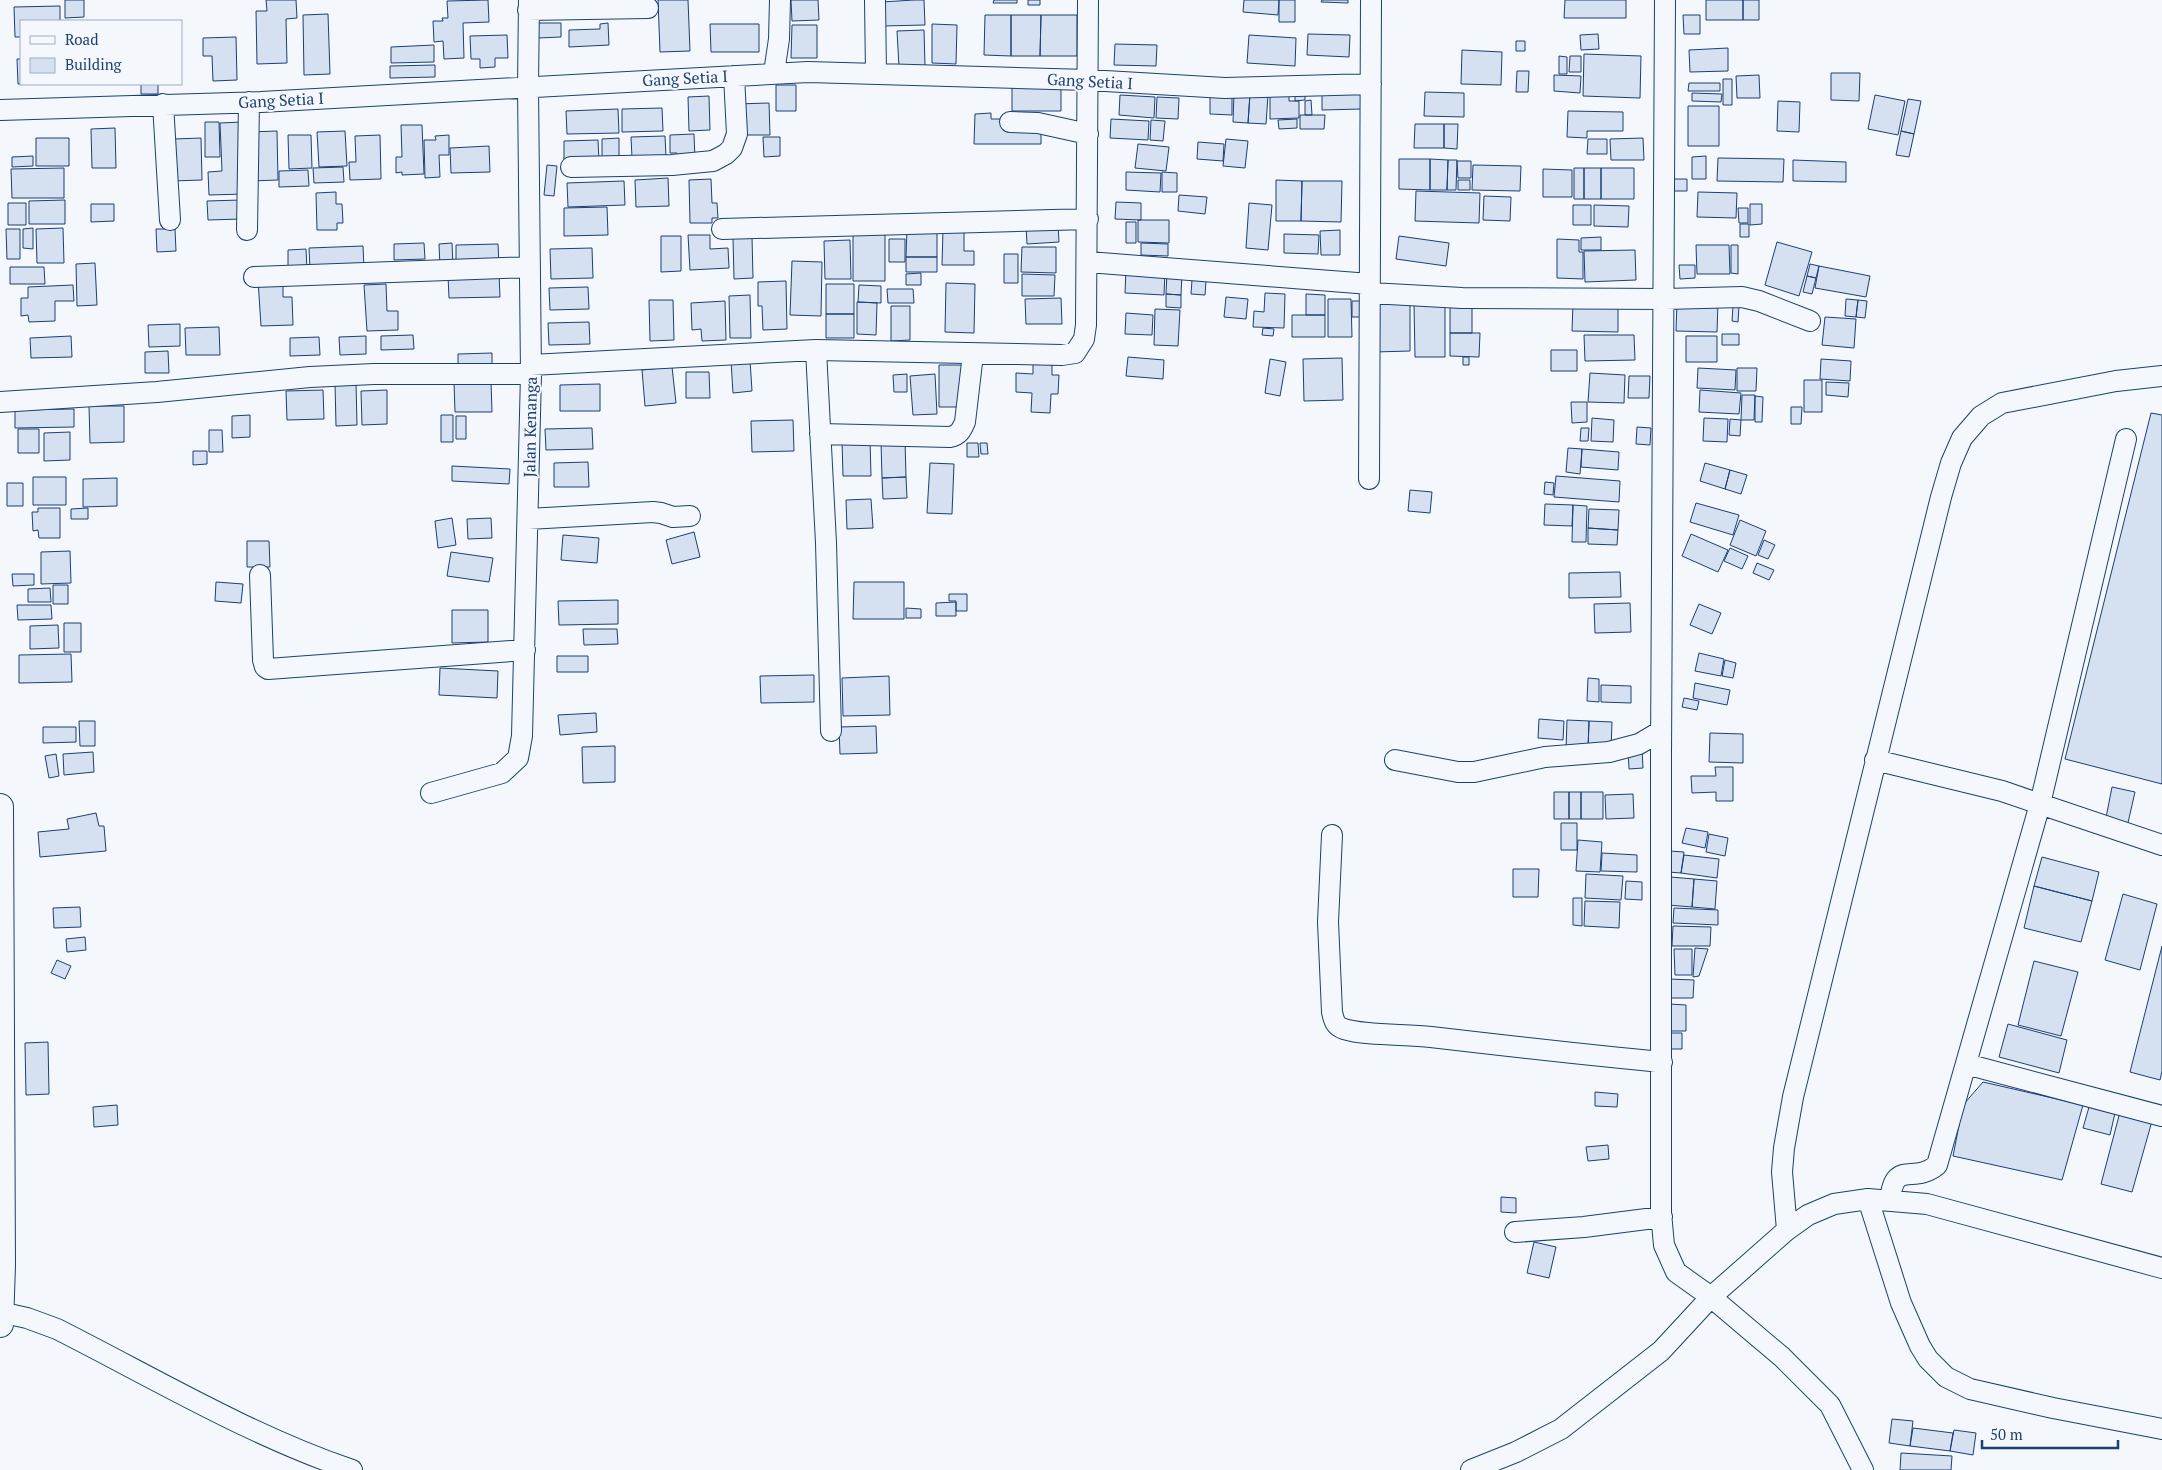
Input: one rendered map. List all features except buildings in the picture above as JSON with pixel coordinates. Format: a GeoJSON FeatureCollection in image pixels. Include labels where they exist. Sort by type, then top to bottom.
{"type":"FeatureCollection","features":[{"type":"Feature","properties":{"kind":"main road"},"geometry":{"type":"LineString","coordinates":[[0,808],[1,1316]]}},
{"type":"Feature","properties":{"kind":"street"},"geometry":{"type":"LineString","coordinates":[[774,73],[779,39],[780,0]]}},
{"type":"Feature","properties":{"kind":"street"},"geometry":{"type":"LineString","coordinates":[[875,0],[876,73]]}},
{"type":"Feature","properties":{"kind":"street"},"geometry":{"type":"LineString","coordinates":[[0,402],[157,392],[310,377],[531,370],[816,350],[973,354],[1076,353],[1084,339],[1086,325],[1088,262],[1088,0]]}},
{"type":"Feature","properties":{"kind":"street"},"geometry":{"type":"LineString","coordinates":[[1369,478],[1371,0]]}},
{"type":"Feature","properties":{"kind":"street"},"geometry":{"type":"LineString","coordinates":[[1665,0],[1665,299],[1661,731],[1662,1217],[1664,1245],[1669,1260],[1676,1272],[1711,1297],[1782,1357],[1830,1405],[1863,1470]]}},
{"type":"Feature","properties":{"kind":"street"},"geometry":{"type":"LineString","coordinates":[[529,5],[648,8]]}},
{"type":"Feature","properties":{"kind":"street","name":"Jalan Kenanga"},"geometry":{"type":"LineString","coordinates":[[431,793],[502,773],[518,758],[522,736],[531,370],[529,5]]}},
{"type":"Feature","properties":{"kind":"street","name":"Gang Setia I"},"geometry":{"type":"LineString","coordinates":[[0,110],[249,102],[808,72],[1088,80],[1225,88],[1371,84]]}},
{"type":"Feature","properties":{"kind":"street"},"geometry":{"type":"LineString","coordinates":[[571,167],[672,165],[713,161],[726,154],[732,148],[737,134],[734,76]]}},
{"type":"Feature","properties":{"kind":"street"},"geometry":{"type":"LineString","coordinates":[[246,230],[249,102]]}},
{"type":"Feature","properties":{"kind":"street"},"geometry":{"type":"LineString","coordinates":[[163,104],[170,220]]}},
{"type":"Feature","properties":{"kind":"street"},"geometry":{"type":"LineString","coordinates":[[1010,122],[1038,123],[1088,134]]}},
{"type":"Feature","properties":{"kind":"street"},"geometry":{"type":"LineString","coordinates":[[722,229],[1088,219]]}},
{"type":"Feature","properties":{"kind":"street"},"geometry":{"type":"LineString","coordinates":[[1088,262],[1462,298],[1665,299],[1742,297],[1758,301],[1810,321]]}},
{"type":"Feature","properties":{"kind":"street"},"geometry":{"type":"LineString","coordinates":[[254,277],[530,267]]}},
{"type":"Feature","properties":{"kind":"street"},"geometry":{"type":"LineString","coordinates":[[816,350],[826,543],[831,730]]}},
{"type":"Feature","properties":{"kind":"street"},"geometry":{"type":"LineString","coordinates":[[820,434],[950,437],[957,435],[961,432],[965,422],[973,354]]}},
{"type":"Feature","properties":{"kind":"street"},"geometry":{"type":"LineString","coordinates":[[1787,1230],[1782,1172],[1793,1096],[1941,497],[1951,464],[1962,438],[1981,416],[2002,403],[2116,381],[2162,376]]}},
{"type":"Feature","properties":{"kind":"street"},"geometry":{"type":"LineString","coordinates":[[1890,1201],[1891,1185],[1899,1175],[1922,1173],[1931,1170],[1937,1165],[2040,804],[2126,440]]}},
{"type":"Feature","properties":{"kind":"street"},"geometry":{"type":"LineString","coordinates":[[528,519],[653,512],[673,517],[690,516]]}},
{"type":"Feature","properties":{"kind":"street"},"geometry":{"type":"LineString","coordinates":[[260,575],[263,660],[265,667],[268,669],[525,650]]}},
{"type":"Feature","properties":{"kind":"street"},"geometry":{"type":"LineString","coordinates":[[1395,760],[1458,772],[1474,772],[1537,758],[1609,752],[1639,744],[1661,731]]}},
{"type":"Feature","properties":{"kind":"street"},"geometry":{"type":"LineString","coordinates":[[1875,760],[1983,786],[2162,845]]}},
{"type":"Feature","properties":{"kind":"street"},"geometry":{"type":"LineString","coordinates":[[1332,835],[1328,922],[1332,1012],[1334,1023],[1338,1026],[1362,1032],[1410,1035],[1662,1062]]}},
{"type":"Feature","properties":{"kind":"street"},"geometry":{"type":"LineString","coordinates":[[1966,1064],[2162,1116]]}},
{"type":"Feature","properties":{"kind":"street"},"geometry":{"type":"LineString","coordinates":[[1868,1199],[1902,1303],[1916,1337],[1928,1360],[1946,1377],[1970,1389],[2053,1408],[2162,1429]]}},
{"type":"Feature","properties":{"kind":"street"},"geometry":{"type":"LineString","coordinates":[[1471,1470],[1516,1452],[1561,1429],[1661,1351],[1711,1297],[1787,1230],[1808,1215],[1834,1204],[1868,1199],[1927,1204],[2162,1268]]}},
{"type":"Feature","properties":{"kind":"street"},"geometry":{"type":"LineString","coordinates":[[1515,1232],[1575,1228],[1662,1217]]}},
{"type":"Feature","properties":{"kind":"street"},"geometry":{"type":"LineString","coordinates":[[1,1316],[27,1318],[57,1329],[234,1420],[325,1461],[352,1470]]}}]}
